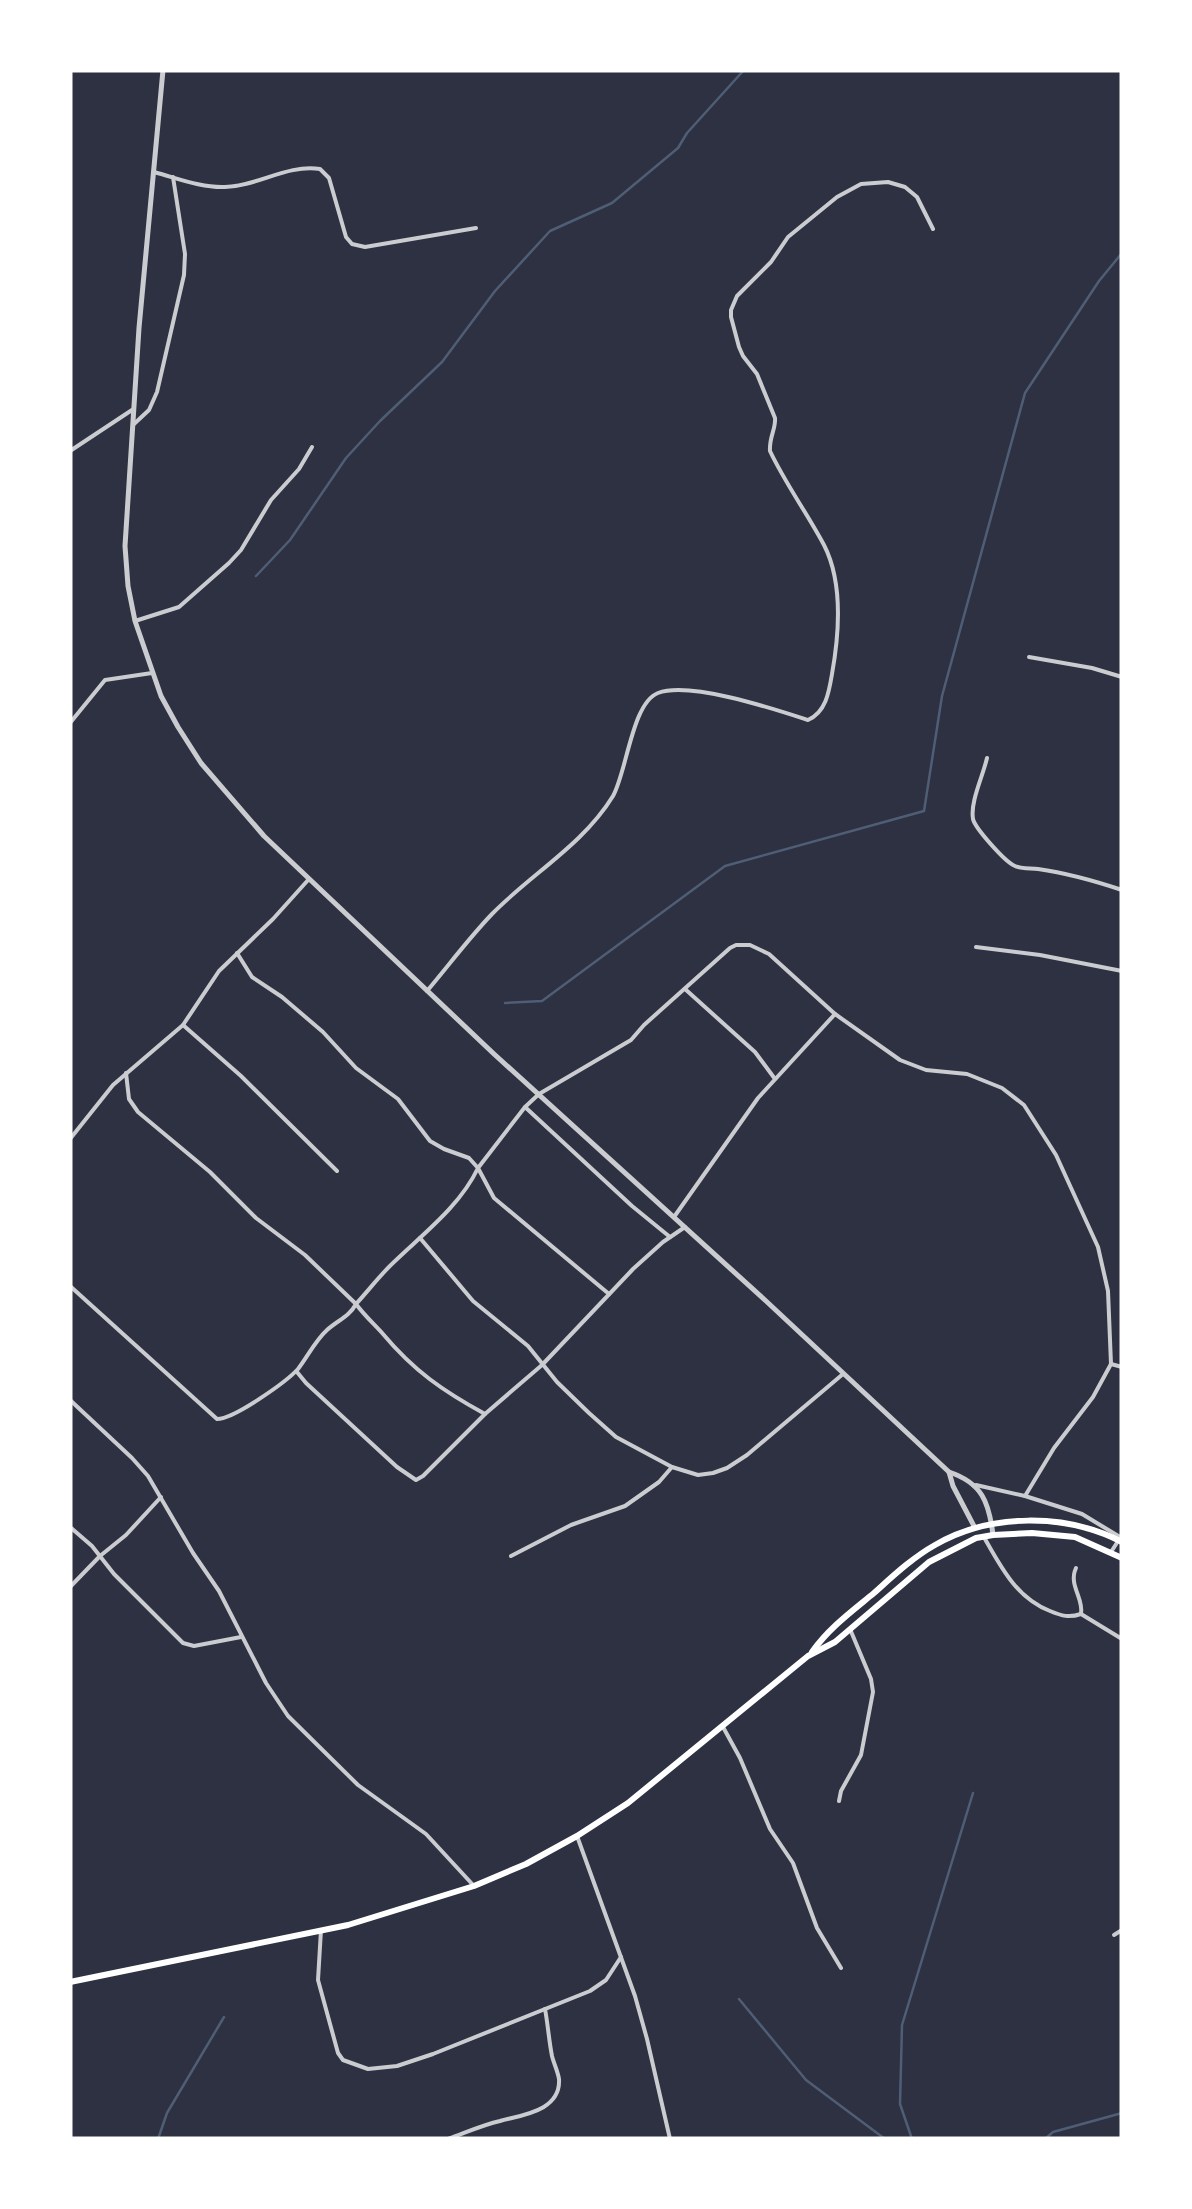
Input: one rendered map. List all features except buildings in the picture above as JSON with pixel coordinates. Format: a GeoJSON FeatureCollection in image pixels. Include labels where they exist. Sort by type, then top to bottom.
{"type":"FeatureCollection","features":[{"type":"Feature","properties":{"kind":"main road"},"geometry":{"type":"LineString","coordinates":[[808,1656],[826,1632],[921,1553],[958,1533],[1014,1521],[1057,1522],[1120,1538]]}},
{"type":"Feature","properties":{"kind":"main road"},"geometry":{"type":"LineString","coordinates":[[70,1982],[348,1925],[474,1886],[526,1864],[628,1802],[808,1656],[835,1642],[928,1562],[984,1537],[1032,1533],[1075,1538],[1122,1558]]}},
{"type":"Feature","properties":{"kind":"street"},"geometry":{"type":"LineString","coordinates":[[163,70],[132,410],[125,546],[135,620],[170,711],[201,764],[264,836],[949,1472],[976,1485],[992,1525],[984,1537]]}},
{"type":"Feature","properties":{"kind":"street"},"geometry":{"type":"LineString","coordinates":[[154,172],[224,188],[301,168],[320,169],[329,178],[346,237],[357,246],[476,228]]}},
{"type":"Feature","properties":{"kind":"street"},"geometry":{"type":"LineString","coordinates":[[131,428],[149,410],[157,392],[184,275],[185,254],[173,177]]}},
{"type":"Feature","properties":{"kind":"street"},"geometry":{"type":"LineString","coordinates":[[427,991],[494,913],[559,856],[602,811],[620,781],[641,713],[654,694],[686,689],[808,720],[820,712],[828,696],[834,660],[836,590],[832,567],[823,543],[770,451],[775,418],[757,374],[743,356],[731,310],[737,296],[771,262],[788,237],[860,184],[877,182],[905,187],[916,197],[933,229]]}},
{"type":"Feature","properties":{"kind":"street"},"geometry":{"type":"LineString","coordinates":[[70,451],[132,410]]}},
{"type":"Feature","properties":{"kind":"street"},"geometry":{"type":"LineString","coordinates":[[135,620],[179,607],[228,564],[312,448]]}},
{"type":"Feature","properties":{"kind":"street"},"geometry":{"type":"LineString","coordinates":[[1029,656],[1122,677]]}},
{"type":"Feature","properties":{"kind":"street"},"geometry":{"type":"LineString","coordinates":[[70,723],[105,680],[152,672]]}},
{"type":"Feature","properties":{"kind":"street"},"geometry":{"type":"LineString","coordinates":[[987,758],[974,803],[974,820],[1006,859],[1015,866],[1122,890]]}},
{"type":"Feature","properties":{"kind":"street"},"geometry":{"type":"LineString","coordinates":[[70,1139],[112,1085],[183,1025],[219,972],[310,879]]}},
{"type":"Feature","properties":{"kind":"street"},"geometry":{"type":"LineString","coordinates":[[70,1286],[217,1419],[225,1419],[296,1371],[328,1328],[346,1318],[390,1266],[472,1182],[524,1106],[632,1040],[730,948],[750,944],[769,954],[835,1014],[905,1062],[926,1070],[967,1074],[1002,1088],[1024,1105],[1056,1155],[1098,1246],[1108,1291],[1112,1364],[1025,1496]]}},
{"type":"Feature","properties":{"kind":"street"},"geometry":{"type":"LineString","coordinates":[[976,947],[1122,971]]}},
{"type":"Feature","properties":{"kind":"street"},"geometry":{"type":"LineString","coordinates":[[237,953],[252,977],[282,997],[323,1032],[356,1068],[398,1100],[430,1140],[469,1158],[494,1198],[609,1294]]}},
{"type":"Feature","properties":{"kind":"street"},"geometry":{"type":"LineString","coordinates":[[685,989],[755,1052],[776,1079]]}},
{"type":"Feature","properties":{"kind":"street"},"geometry":{"type":"LineString","coordinates":[[674,1218],[758,1098],[835,1014]]}},
{"type":"Feature","properties":{"kind":"street"},"geometry":{"type":"LineString","coordinates":[[183,1025],[337,1171]]}},
{"type":"Feature","properties":{"kind":"street"},"geometry":{"type":"LineString","coordinates":[[126,1073],[128,1099],[138,1112],[210,1172],[256,1218],[304,1255],[418,1371],[484,1414]]}},
{"type":"Feature","properties":{"kind":"street"},"geometry":{"type":"LineString","coordinates":[[524,1106],[670,1237]]}},
{"type":"Feature","properties":{"kind":"street"},"geometry":{"type":"LineString","coordinates":[[296,1371],[396,1466],[416,1480],[542,1365],[648,1254],[684,1227]]}},
{"type":"Feature","properties":{"kind":"street"},"geometry":{"type":"LineString","coordinates":[[420,1238],[473,1302],[528,1346],[557,1382],[616,1437],[672,1467],[698,1475],[727,1468],[844,1373]]}},
{"type":"Feature","properties":{"kind":"street"},"geometry":{"type":"LineString","coordinates":[[1112,1364],[1122,1367]]}},
{"type":"Feature","properties":{"kind":"street"},"geometry":{"type":"LineString","coordinates":[[70,1400],[142,1468],[219,1591],[278,1703],[296,1726],[358,1785],[426,1834],[474,1886]]}},
{"type":"Feature","properties":{"kind":"street"},"geometry":{"type":"LineString","coordinates":[[511,1556],[571,1525],[625,1506],[659,1482],[672,1467]]}},
{"type":"Feature","properties":{"kind":"street"},"geometry":{"type":"LineString","coordinates":[[949,1472],[975,1528],[1010,1581],[1035,1605],[1072,1618],[1081,1614]]}},
{"type":"Feature","properties":{"kind":"street"},"geometry":{"type":"LineString","coordinates":[[976,1485],[1082,1514],[1120,1538],[1111,1552]]}},
{"type":"Feature","properties":{"kind":"street"},"geometry":{"type":"LineString","coordinates":[[70,1587],[126,1536],[161,1496]]}},
{"type":"Feature","properties":{"kind":"street"},"geometry":{"type":"LineString","coordinates":[[70,1527],[183,1644],[194,1646],[241,1636]]}},
{"type":"Feature","properties":{"kind":"street"},"geometry":{"type":"LineString","coordinates":[[1076,1568],[1072,1574],[1082,1603],[1081,1614]]}},
{"type":"Feature","properties":{"kind":"street"},"geometry":{"type":"LineString","coordinates":[[1081,1614],[1122,1639]]}},
{"type":"Feature","properties":{"kind":"street"},"geometry":{"type":"LineString","coordinates":[[839,1801],[861,1755],[873,1692],[850,1629]]}},
{"type":"Feature","properties":{"kind":"street"},"geometry":{"type":"LineString","coordinates":[[722,1727],[770,1829],[793,1863],[818,1928],[841,1968]]}},
{"type":"Feature","properties":{"kind":"street"},"geometry":{"type":"LineString","coordinates":[[576,1836],[647,2038],[670,2139]]}},
{"type":"Feature","properties":{"kind":"street"},"geometry":{"type":"LineString","coordinates":[[321,1930],[318,1980],[338,2054],[363,2068],[391,2067],[415,2060],[546,2010],[600,1986],[621,1958]]}},
{"type":"Feature","properties":{"kind":"street"},"geometry":{"type":"LineString","coordinates":[[1114,1935],[1122,1930]]}},
{"type":"Feature","properties":{"kind":"street"},"geometry":{"type":"LineString","coordinates":[[448,2139],[501,2120],[530,2115],[551,2098],[558,2078],[546,2010]]}},
{"type":"Feature","properties":{"kind":"waterway"},"geometry":{"type":"LineString","coordinates":[[256,576],[290,540],[346,458],[442,362],[495,291],[550,231],[612,203],[678,148],[744,70]]}},
{"type":"Feature","properties":{"kind":"waterway"},"geometry":{"type":"LineString","coordinates":[[505,1003],[542,1001],[725,866],[924,811],[942,696],[1025,393],[1122,253]]}},
{"type":"Feature","properties":{"kind":"waterway"},"geometry":{"type":"LineString","coordinates":[[912,2139],[900,2104],[902,2025],[973,1793]]}},
{"type":"Feature","properties":{"kind":"waterway"},"geometry":{"type":"LineString","coordinates":[[739,1999],[806,2080],[885,2139]]}},
{"type":"Feature","properties":{"kind":"waterway"},"geometry":{"type":"LineString","coordinates":[[158,2139],[167,2113],[224,2017]]}},
{"type":"Feature","properties":{"kind":"waterway"},"geometry":{"type":"LineString","coordinates":[[1045,2139],[1053,2132],[1122,2113]]}}]}
